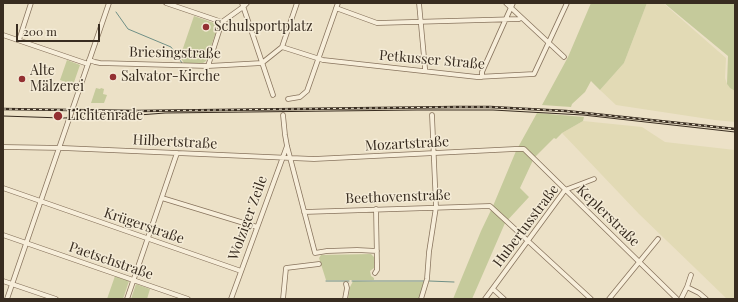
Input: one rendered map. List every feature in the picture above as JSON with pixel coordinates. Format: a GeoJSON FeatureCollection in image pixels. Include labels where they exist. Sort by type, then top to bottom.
{"type":"FeatureCollection","features":[{"type":"Feature","properties":{"kind":"street"},"geometry":{"type":"LineString","coordinates":[[19,40],[31,3]]}},
{"type":"Feature","properties":{"kind":"street"},"geometry":{"type":"LineString","coordinates":[[166,3],[222,22]]}},
{"type":"Feature","properties":{"kind":"street"},"geometry":{"type":"LineString","coordinates":[[208,66],[222,22],[247,3]]}},
{"type":"Feature","properties":{"kind":"street"},"geometry":{"type":"LineString","coordinates":[[262,63],[282,47],[297,3]]}},
{"type":"Feature","properties":{"kind":"street"},"geometry":{"type":"LineString","coordinates":[[419,3],[425,68],[424,71]]}},
{"type":"Feature","properties":{"kind":"street"},"geometry":{"type":"LineString","coordinates":[[506,3],[564,57]]}},
{"type":"Feature","properties":{"kind":"street"},"geometry":{"type":"LineString","coordinates":[[482,77],[482,72],[513,3]]}},
{"type":"Feature","properties":{"kind":"street"},"geometry":{"type":"LineString","coordinates":[[548,43],[567,3]]}},
{"type":"Feature","properties":{"kind":"street"},"geometry":{"type":"LineString","coordinates":[[7,299],[110,4]]}},
{"type":"Feature","properties":{"kind":"street"},"geometry":{"type":"LineString","coordinates":[[243,5],[273,95]]}},
{"type":"Feature","properties":{"kind":"street"},"geometry":{"type":"LineString","coordinates":[[288,99],[300,97],[306,93],[337,5],[377,23],[506,20],[521,18]]}},
{"type":"Feature","properties":{"kind":"street","name":"Briesingstraße"},"geometry":{"type":"LineString","coordinates":[[3,35],[89,62],[208,66],[262,63]]}},
{"type":"Feature","properties":{"kind":"street","name":"Petkusser Straße"},"geometry":{"type":"LineString","coordinates":[[282,47],[292,49],[318,59],[482,77],[534,74],[548,43]]}},
{"type":"Feature","properties":{"kind":"street"},"geometry":{"type":"LineString","coordinates":[[283,115],[287,146],[315,253],[331,251],[377,251]]}},
{"type":"Feature","properties":{"kind":"street"},"geometry":{"type":"LineString","coordinates":[[421,299],[427,279],[429,252],[436,207],[432,115]]}},
{"type":"Feature","properties":{"kind":"street","name":"Wolziger Zeile"},"geometry":{"type":"LineString","coordinates":[[231,299],[287,146]]}},
{"type":"Feature","properties":{"kind":"street","name":"Hilbertstraße"},"geometry":{"type":"LineString","coordinates":[[3,147],[291,158]]}},
{"type":"Feature","properties":{"kind":"street","name":"Mozartstraße"},"geometry":{"type":"LineString","coordinates":[[291,158],[314,159],[524,149]]}},
{"type":"Feature","properties":{"kind":"street","name":"Keplerstraße"},"geometry":{"type":"LineString","coordinates":[[524,149],[676,299]]}},
{"type":"Feature","properties":{"kind":"street"},"geometry":{"type":"LineString","coordinates":[[127,299],[177,153]]}},
{"type":"Feature","properties":{"kind":"street","name":"Hubertusstraße"},"geometry":{"type":"LineString","coordinates":[[485,299],[565,190],[594,179]]}},
{"type":"Feature","properties":{"kind":"street","name":"Krügerstraße"},"geometry":{"type":"LineString","coordinates":[[3,188],[241,271]]}},
{"type":"Feature","properties":{"kind":"street"},"geometry":{"type":"LineString","coordinates":[[162,198],[257,227]]}},
{"type":"Feature","properties":{"kind":"street","name":"Beethovenstraße"},"geometry":{"type":"LineString","coordinates":[[304,212],[489,205],[528,240]]}},
{"type":"Feature","properties":{"kind":"street"},"geometry":{"type":"LineString","coordinates":[[375,273],[377,270],[376,209]]}},
{"type":"Feature","properties":{"kind":"street","name":"Paetschstraße"},"geometry":{"type":"LineString","coordinates":[[3,234],[188,299]]}},
{"type":"Feature","properties":{"kind":"street"},"geometry":{"type":"LineString","coordinates":[[608,299],[658,239]]}},
{"type":"Feature","properties":{"kind":"street"},"geometry":{"type":"LineString","coordinates":[[528,240],[591,299]]}},
{"type":"Feature","properties":{"kind":"street"},"geometry":{"type":"LineString","coordinates":[[283,299],[286,268],[318,264]]}},
{"type":"Feature","properties":{"kind":"street"},"geometry":{"type":"LineString","coordinates":[[681,299],[692,275]]}},
{"type":"Feature","properties":{"kind":"street"},"geometry":{"type":"LineString","coordinates":[[3,281],[56,299]]}},
{"type":"Feature","properties":{"kind":"street"},"geometry":{"type":"LineString","coordinates":[[345,299],[347,288],[346,284]]}},
{"type":"Feature","properties":{"kind":"street"},"geometry":{"type":"LineString","coordinates":[[687,287],[699,293],[706,299]]}},
{"type":"Feature","properties":{"kind":"street"},"geometry":{"type":"LineString","coordinates":[[493,289],[504,299]]}},
{"type":"Feature","properties":{"kind":"shaded area"},"geometry":{"type":"Polygon","coordinates":[[[647,3],[663,3],[726,58],[725,78],[730,88],[735,91],[735,122],[616,105],[600,90],[624,63],[647,3]]]}},
{"type":"Feature","properties":{"kind":"shaded area"},"geometry":{"type":"Polygon","coordinates":[[[583,121],[642,127],[665,142],[735,150],[735,299],[727,299],[639,214],[562,133],[583,121]]]}},
{"type":"Feature","properties":{"kind":"green space"},"geometry":{"type":"Polygon","coordinates":[[[591,3],[647,3],[624,63],[600,90],[591,81],[585,92],[572,104],[571,107],[542,105],[568,57],[591,3]]]}},
{"type":"Feature","properties":{"kind":"green space"},"geometry":{"type":"Polygon","coordinates":[[[664,3],[735,3],[735,91],[727,84],[728,56],[664,3]]]}},
{"type":"Feature","properties":{"kind":"green space"},"geometry":{"type":"Polygon","coordinates":[[[194,16],[217,24],[218,26],[206,61],[203,63],[184,63],[180,57],[194,16]]]}},
{"type":"Feature","properties":{"kind":"green space"},"geometry":{"type":"Polygon","coordinates":[[[67,60],[80,65],[73,85],[60,80],[67,60]]]}},
{"type":"Feature","properties":{"kind":"green space"},"geometry":{"type":"Polygon","coordinates":[[[96,88],[104,89],[103,94],[107,95],[104,103],[91,103],[96,88]]]}},
{"type":"Feature","properties":{"kind":"green space"},"geometry":{"type":"Polygon","coordinates":[[[537,113],[584,117],[583,121],[562,133],[556,139],[554,138],[534,158],[520,188],[529,197],[505,223],[472,299],[453,299],[516,151],[537,113]]]}},
{"type":"Feature","properties":{"kind":"green space"},"geometry":{"type":"Polygon","coordinates":[[[371,254],[374,257],[374,268],[370,271],[374,280],[326,280],[319,258],[321,255],[371,254]]]}},
{"type":"Feature","properties":{"kind":"green space"},"geometry":{"type":"Polygon","coordinates":[[[115,276],[129,281],[123,299],[107,299],[115,276]]]}},
{"type":"Feature","properties":{"kind":"green space"},"geometry":{"type":"Polygon","coordinates":[[[353,281],[424,282],[419,299],[348,299],[350,287],[353,281]]]}},
{"type":"Feature","properties":{"kind":"green space"},"geometry":{"type":"Polygon","coordinates":[[[136,284],[150,289],[147,299],[131,299],[136,284]]]}},
{"type":"Feature","properties":{"kind":"waterway"},"geometry":{"type":"LineString","coordinates":[[116,12],[128,29],[171,47],[182,63]]}},
{"type":"Feature","properties":{"kind":"waterway"},"geometry":{"type":"LineString","coordinates":[[326,281],[349,281]]}},
{"type":"Feature","properties":{"kind":"waterway"},"geometry":{"type":"LineString","coordinates":[[352,281],[424,281]]}},
{"type":"Feature","properties":{"kind":"waterway"},"geometry":{"type":"LineString","coordinates":[[429,281],[454,282]]}},
{"type":"Feature","properties":{"kind":"tram line"},"geometry":{"type":"LineString","coordinates":[[3,116],[62,118],[113,117],[165,113],[493,110],[583,115],[735,132]]}},
{"type":"Feature","properties":{"kind":"railway"},"geometry":{"type":"LineString","coordinates":[[3,109],[137,111],[490,107],[566,111],[735,129]]}},
{"type":"Feature","properties":{"kind":"place","name":"Schulsportplatz"},"geometry":{"type":"Point","coordinates":[206,27]}},
{"type":"Feature","properties":{"kind":"place","name":"Salvator-Kirche"},"geometry":{"type":"Point","coordinates":[113,77]}},
{"type":"Feature","properties":{"kind":"place","name":"Alte Mälzerei"},"geometry":{"type":"Point","coordinates":[22,79]}},
{"type":"Feature","properties":{"kind":"place","name":"Lichtenrade"},"geometry":{"type":"Point","coordinates":[58,116]}}]}
